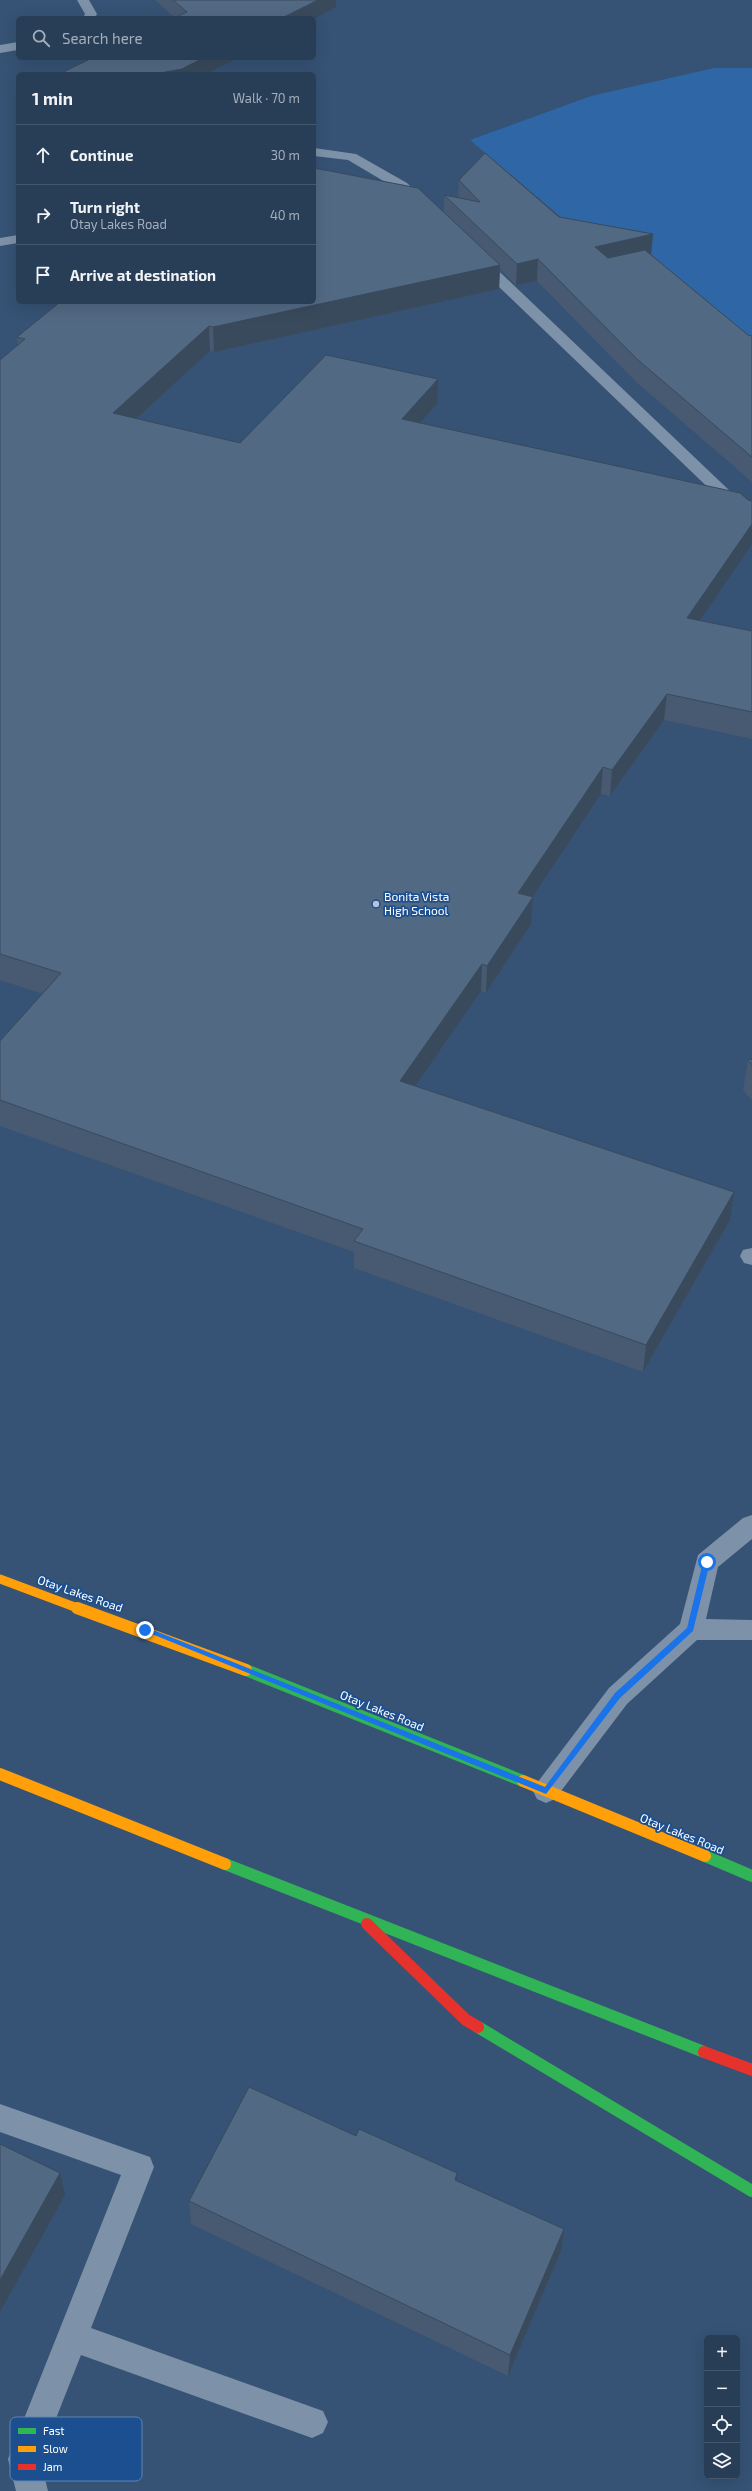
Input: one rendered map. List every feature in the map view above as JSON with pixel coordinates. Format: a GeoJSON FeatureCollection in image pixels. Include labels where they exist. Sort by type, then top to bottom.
{"type":"FeatureCollection","features":[{"type":"Feature","properties":{"kind":"main road","name":"Otay Lakes Road"},"geometry":{"type":"LineString","coordinates":[[0,1579],[145,1630],[546,1791],[752,1876]]}},
{"type":"Feature","properties":{"kind":"main road"},"geometry":{"type":"LineString","coordinates":[[0,1774],[360,1918],[752,2070]]}},
{"type":"Feature","properties":{"kind":"main road"},"geometry":{"type":"LineString","coordinates":[[360,1918],[466,2020],[752,2191]]}},
{"type":"Feature","properties":{"kind":"street"},"geometry":{"type":"LineString","coordinates":[[84,0],[91,14],[90,16]]}},
{"type":"Feature","properties":{"kind":"street"},"geometry":{"type":"LineString","coordinates":[[0,49],[16,46]]}},
{"type":"Feature","properties":{"kind":"street"},"geometry":{"type":"LineString","coordinates":[[316,152],[351,157],[402,186],[431,214]]}},
{"type":"Feature","properties":{"kind":"street"},"geometry":{"type":"LineString","coordinates":[[0,242],[16,239]]}},
{"type":"Feature","properties":{"kind":"street"},"geometry":{"type":"LineString","coordinates":[[465,247],[752,521]]}},
{"type":"Feature","properties":{"kind":"street"},"geometry":{"type":"LineString","coordinates":[[546,1791],[618,1696],[691,1629],[707,1562],[752,1526]]}},
{"type":"Feature","properties":{"kind":"street"},"geometry":{"type":"LineString","coordinates":[[691,1629],[752,1630]]}},
{"type":"Feature","properties":{"kind":"street"},"geometry":{"type":"LineString","coordinates":[[0,2118],[139,2167],[41,2417]]}},
{"type":"Feature","properties":{"kind":"street"},"geometry":{"type":"LineString","coordinates":[[73,2337],[312,2422]]}},
{"type":"Feature","properties":{"kind":"street"},"geometry":{"type":"LineString","coordinates":[[30,2481],[32,2491]]}},
{"type":"Feature","properties":{"kind":"shaded area"},"geometry":{"type":"Polygon","coordinates":[[[714,68],[752,68],[752,340],[649,292],[470,140],[591,96],[714,68]]]}},
{"type":"Feature","properties":{"kind":"building"},"geometry":{"type":"Polygon","coordinates":[[[173,0],[318,0],[286,16],[178,16],[187,12],[173,0]]]}},
{"type":"Feature","properties":{"kind":"building"},"geometry":{"type":"Polygon","coordinates":[[[88,60],[199,60],[182,69],[166,72],[63,72],[88,60]]]}},
{"type":"Feature","properties":{"kind":"building"},"geometry":{"type":"Polygon","coordinates":[[[485,153],[559,217],[653,234],[595,247],[608,258],[645,250],[748,335],[752,336],[752,457],[638,360],[538,259],[517,264],[444,195],[480,202],[459,180],[485,153]]]}},
{"type":"Feature","properties":{"kind":"building"},"geometry":{"type":"Polygon","coordinates":[[[316,168],[418,188],[500,265],[213,327],[209,326],[113,413],[240,443],[326,355],[438,379],[402,419],[740,493],[748,500],[752,501],[752,524],[687,618],[752,631],[752,712],[667,694],[612,770],[603,767],[518,893],[533,897],[487,966],[482,964],[400,1081],[734,1192],[646,1345],[354,1241],[363,1229],[0,1100],[0,1041],[61,973],[0,954],[0,360],[25,339],[17,337],[58,304],[316,304],[316,168]]]}},
{"type":"Feature","properties":{"kind":"building"},"geometry":{"type":"Polygon","coordinates":[[[752,1059],[752,1065],[748,1060],[752,1059]]]}},
{"type":"Feature","properties":{"kind":"building"},"geometry":{"type":"Polygon","coordinates":[[[249,2087],[356,2136],[359,2129],[457,2173],[455,2180],[564,2229],[510,2355],[189,2201],[249,2087]]]}},
{"type":"Feature","properties":{"kind":"building"},"geometry":{"type":"Polygon","coordinates":[[[0,2144],[60,2173],[0,2280],[0,2144]]]}},
{"type":"Feature","properties":{"kind":"traffic: fast"},"geometry":{"type":"LineString","coordinates":[[246,1670],[523,1781]]}},
{"type":"Feature","properties":{"kind":"traffic: fast"},"geometry":{"type":"LineString","coordinates":[[705,1856],[752,1876]]}},
{"type":"Feature","properties":{"kind":"traffic: fast"},"geometry":{"type":"LineString","coordinates":[[225,1864],[704,2052]]}},
{"type":"Feature","properties":{"kind":"traffic: fast"},"geometry":{"type":"LineString","coordinates":[[478,2027],[752,2191]]}},
{"type":"Feature","properties":{"kind":"traffic: slow"},"geometry":{"type":"LineString","coordinates":[[0,1579],[246,1670]]}},
{"type":"Feature","properties":{"kind":"traffic: slow"},"geometry":{"type":"LineString","coordinates":[[0,1774],[225,1864]]}},
{"type":"Feature","properties":{"kind":"traffic: slow"},"geometry":{"type":"LineString","coordinates":[[523,1781],[705,1856]]}},
{"type":"Feature","properties":{"kind":"traffic: jam"},"geometry":{"type":"LineString","coordinates":[[367,1924],[466,2020],[478,2027]]}},
{"type":"Feature","properties":{"kind":"traffic: jam"},"geometry":{"type":"LineString","coordinates":[[704,2052],[752,2070]]}},
{"type":"Feature","properties":{"kind":"place","name":"Bonita Vista High School"},"geometry":{"type":"Point","coordinates":[376,904]}},
{"type":"Feature","properties":{"kind":"route"},"geometry":{"type":"LineString","coordinates":[[145,1630],[546,1791],[618,1696],[691,1629],[707,1562]]}}]}
